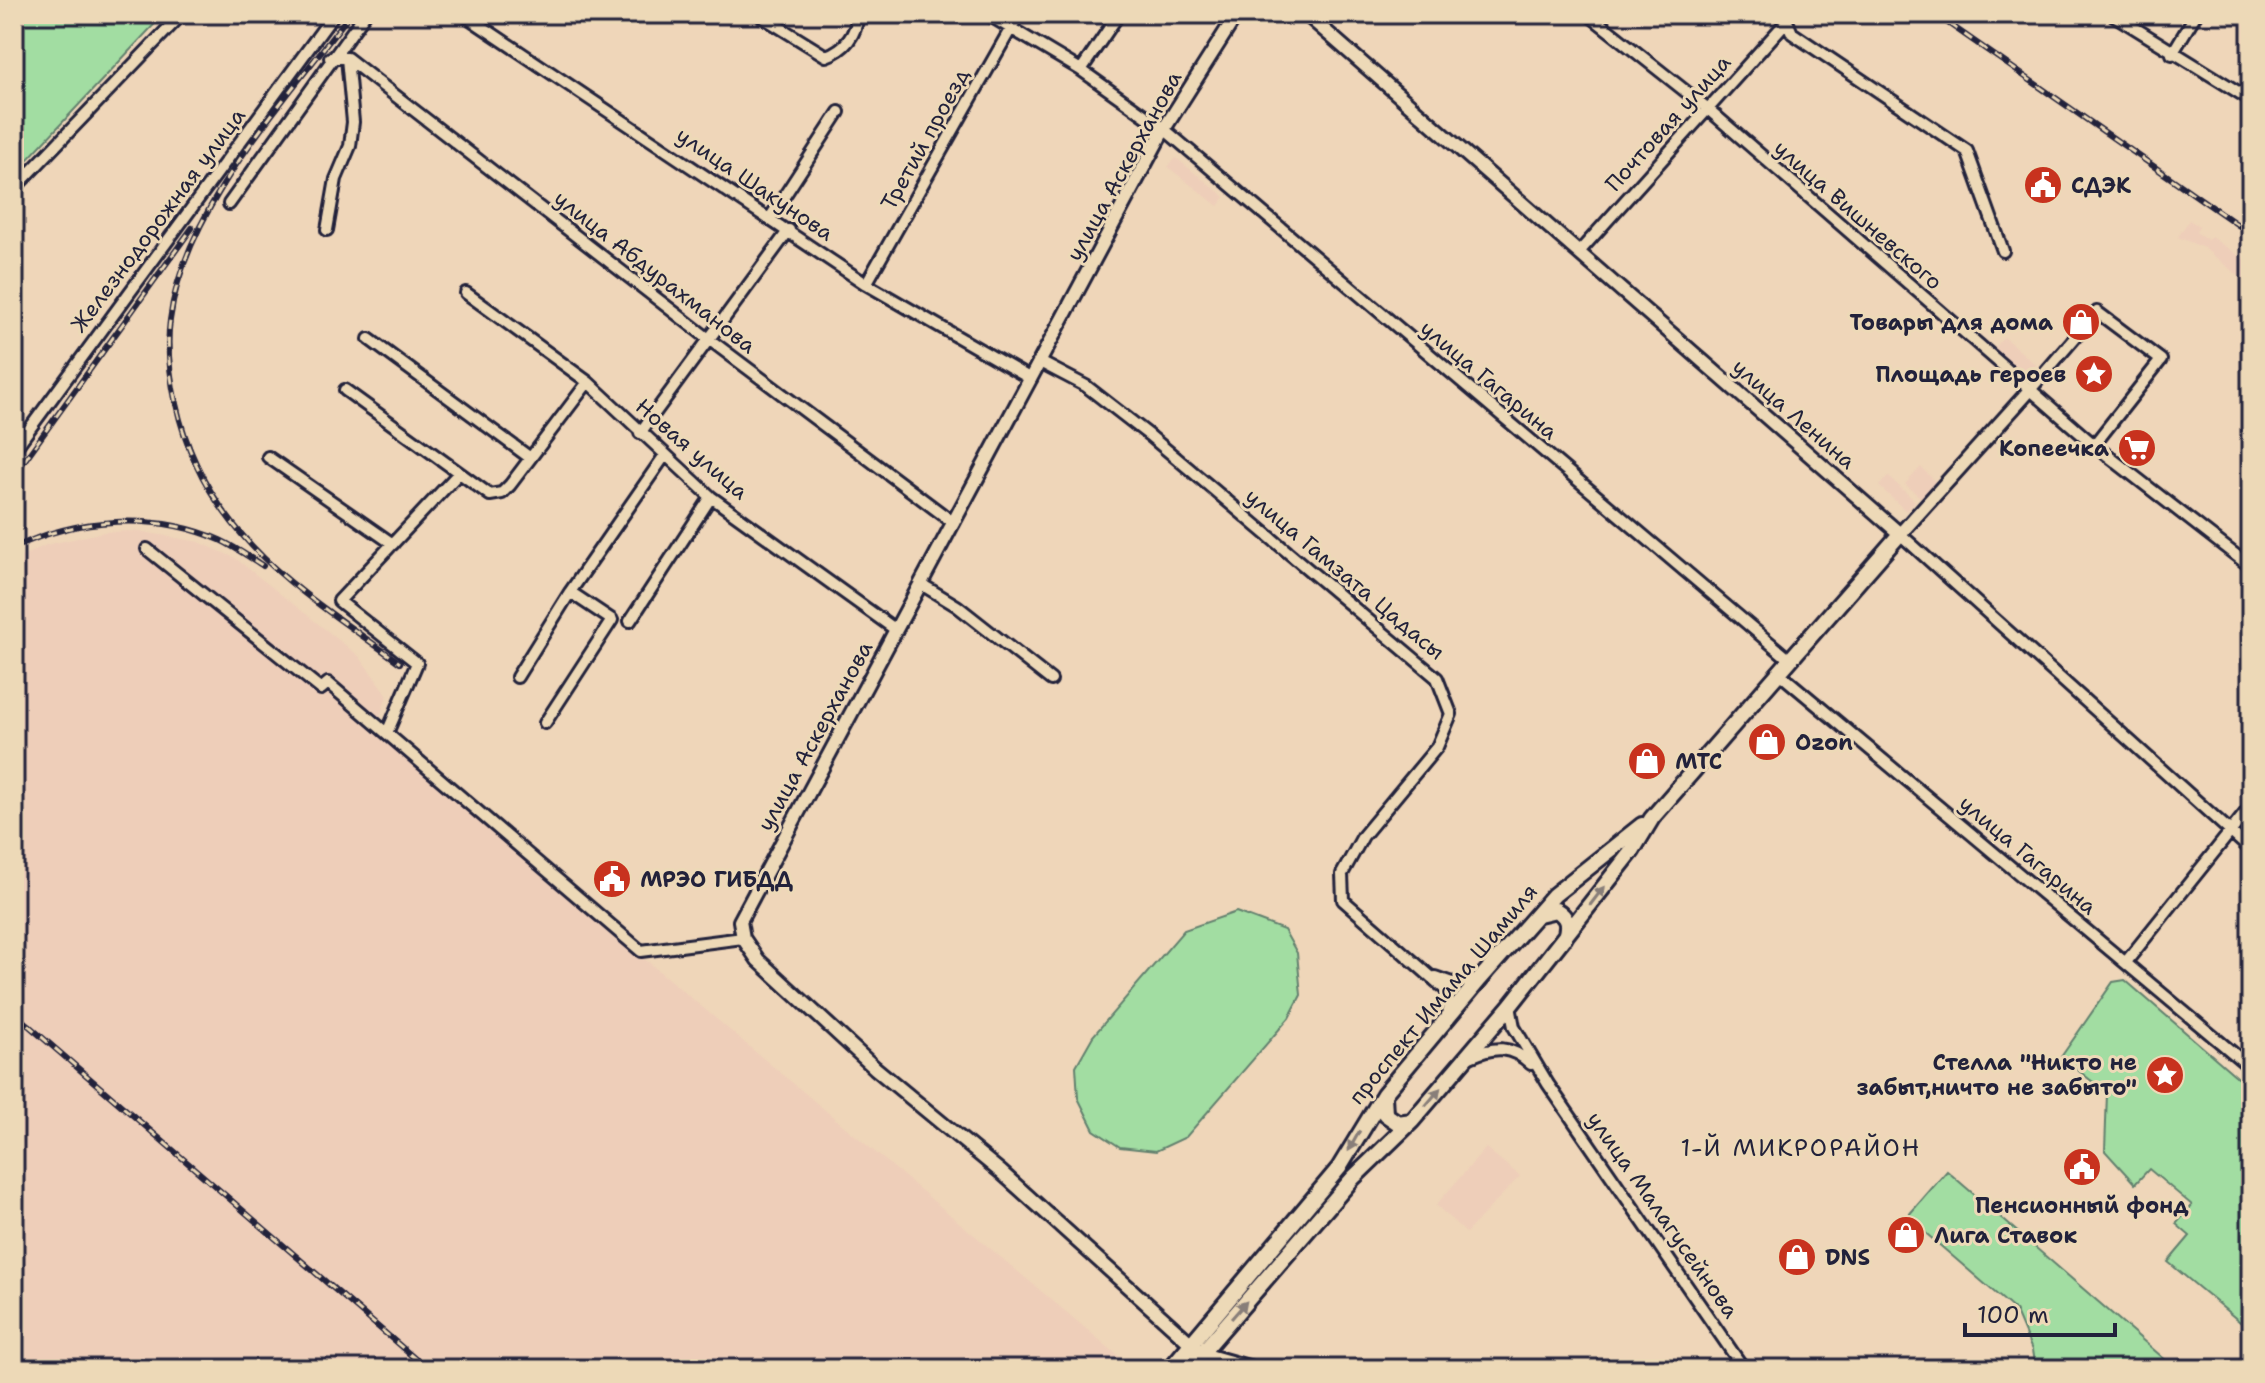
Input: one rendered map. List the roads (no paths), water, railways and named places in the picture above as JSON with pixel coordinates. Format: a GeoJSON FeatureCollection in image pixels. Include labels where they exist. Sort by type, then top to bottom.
{"type":"FeatureCollection","features":[{"type":"Feature","properties":{"kind":"main road","name":"проспект Имама Шамиля"},"geometry":{"type":"LineString","coordinates":[[1170,1369],[1197,1349],[1353,1178],[1412,1121],[1563,942],[1652,818],[1900,534]]}},
{"type":"Feature","properties":{"kind":"main road","name":"проспект Имама Шамиля"},"geometry":{"type":"LineString","coordinates":[[1188,1369],[1197,1349],[1339,1168],[1384,1094],[1447,1017],[1554,895],[1652,818]]}},
{"type":"Feature","properties":{"kind":"main road"},"geometry":{"type":"LineString","coordinates":[[1538,914],[1556,910],[1563,914],[1568,929],[1563,942]]}},
{"type":"Feature","properties":{"kind":"main road"},"geometry":{"type":"LineString","coordinates":[[1384,1094],[1385,1114],[1398,1123],[1412,1121]]}},
{"type":"Feature","properties":{"kind":"street"},"geometry":{"type":"LineString","coordinates":[[14,189],[182,14]]}},
{"type":"Feature","properties":{"kind":"street","name":"Железнодорожная улица"},"geometry":{"type":"LineString","coordinates":[[15,447],[334,14]]}},
{"type":"Feature","properties":{"kind":"street"},"geometry":{"type":"LineString","coordinates":[[229,204],[330,58],[365,14]]}},
{"type":"Feature","properties":{"kind":"street","name":"улица Шакунова"},"geometry":{"type":"LineString","coordinates":[[463,14],[866,284],[1031,379]]}},
{"type":"Feature","properties":{"kind":"street"},"geometry":{"type":"LineString","coordinates":[[758,14],[826,56],[841,51],[857,29],[858,14]]}},
{"type":"Feature","properties":{"kind":"street","name":"улица Гагарина"},"geometry":{"type":"LineString","coordinates":[[987,14],[1081,70],[1164,129],[1790,660]]}},
{"type":"Feature","properties":{"kind":"street","name":"Третий проезд"},"geometry":{"type":"LineString","coordinates":[[866,284],[1019,14]]}},
{"type":"Feature","properties":{"kind":"street"},"geometry":{"type":"LineString","coordinates":[[1081,70],[1119,14]]}},
{"type":"Feature","properties":{"kind":"street","name":"улица Аскерханова"},"geometry":{"type":"LineString","coordinates":[[743,938],[740,921],[746,905],[1164,129],[1237,14]]}},
{"type":"Feature","properties":{"kind":"street","name":"улица Ленина"},"geometry":{"type":"LineString","coordinates":[[1306,14],[1900,534],[2251,850]]}},
{"type":"Feature","properties":{"kind":"street","name":"улица Вишневского"},"geometry":{"type":"LineString","coordinates":[[1588,14],[1708,109],[2029,391],[2251,567]]}},
{"type":"Feature","properties":{"kind":"street"},"geometry":{"type":"LineString","coordinates":[[2112,14],[2172,54],[2251,100]]}},
{"type":"Feature","properties":{"kind":"street"},"geometry":{"type":"LineString","coordinates":[[2172,54],[2196,14]]}},
{"type":"Feature","properties":{"kind":"street"},"geometry":{"type":"LineString","coordinates":[[1786,18],[1792,33],[1967,151],[2003,251]]}},
{"type":"Feature","properties":{"kind":"street","name":"Почтовая улица"},"geometry":{"type":"LineString","coordinates":[[1579,252],[1786,18]]}},
{"type":"Feature","properties":{"kind":"street"},"geometry":{"type":"LineString","coordinates":[[327,230],[336,179],[350,146],[353,122],[347,58],[330,58]]}},
{"type":"Feature","properties":{"kind":"street","name":"улица Абдурахманова"},"geometry":{"type":"LineString","coordinates":[[347,58],[710,340],[954,523]]}},
{"type":"Feature","properties":{"kind":"street"},"geometry":{"type":"LineString","coordinates":[[770,218],[839,112]]}},
{"type":"Feature","properties":{"kind":"street"},"geometry":{"type":"LineString","coordinates":[[640,433],[789,230]]}},
{"type":"Feature","properties":{"kind":"street","name":"Новая улица"},"geometry":{"type":"LineString","coordinates":[[466,293],[588,382],[711,497],[896,630]]}},
{"type":"Feature","properties":{"kind":"street"},"geometry":{"type":"LineString","coordinates":[[1900,534],[2097,312],[2161,360],[2094,445]]}},
{"type":"Feature","properties":{"kind":"street"},"geometry":{"type":"LineString","coordinates":[[369,339],[529,457]]}},
{"type":"Feature","properties":{"kind":"street","name":"улица Гамзата Цадасы"},"geometry":{"type":"LineString","coordinates":[[1040,362],[1086,386],[1149,435],[1437,678],[1451,714],[1437,747],[1363,836],[1342,874],[1343,900],[1433,976]]}},
{"type":"Feature","properties":{"kind":"street"},"geometry":{"type":"LineString","coordinates":[[345,390],[490,495],[497,495],[510,485],[588,382]]}},
{"type":"Feature","properties":{"kind":"street"},"geometry":{"type":"LineString","coordinates":[[517,677],[570,592],[665,455]]}},
{"type":"Feature","properties":{"kind":"street"},"geometry":{"type":"LineString","coordinates":[[268,457],[393,544]]}},
{"type":"Feature","properties":{"kind":"street"},"geometry":{"type":"LineString","coordinates":[[387,733],[417,663],[339,601],[459,473]]}},
{"type":"Feature","properties":{"kind":"street"},"geometry":{"type":"LineString","coordinates":[[630,621],[711,497]]}},
{"type":"Feature","properties":{"kind":"street"},"geometry":{"type":"LineString","coordinates":[[147,549],[321,689],[328,683],[641,951],[743,938],[758,960],[875,1068],[1001,1172],[1197,1349],[1259,1369]]}},
{"type":"Feature","properties":{"kind":"street"},"geometry":{"type":"LineString","coordinates":[[921,584],[957,606],[1051,680]]}},
{"type":"Feature","properties":{"kind":"street"},"geometry":{"type":"LineString","coordinates":[[545,723],[612,620],[570,592]]}},
{"type":"Feature","properties":{"kind":"street","name":"улица Гагарина"},"geometry":{"type":"LineString","coordinates":[[1779,673],[2251,1068]]}},
{"type":"Feature","properties":{"kind":"street"},"geometry":{"type":"LineString","coordinates":[[2126,962],[2251,806]]}},
{"type":"Feature","properties":{"kind":"street"},"geometry":{"type":"LineString","coordinates":[[1433,976],[1452,983],[1480,979]]}},
{"type":"Feature","properties":{"kind":"street"},"geometry":{"type":"LineString","coordinates":[[1433,976],[1446,990],[1449,1003],[1447,1017]]}},
{"type":"Feature","properties":{"kind":"street"},"geometry":{"type":"LineString","coordinates":[[1510,1006],[1514,1027],[1548,1084]]}},
{"type":"Feature","properties":{"kind":"street"},"geometry":{"type":"LineString","coordinates":[[1464,1060],[1490,1048],[1513,1051],[1548,1084]]}},
{"type":"Feature","properties":{"kind":"street","name":"улица Малагусейнова"},"geometry":{"type":"LineString","coordinates":[[1548,1084],[1744,1369]]}},
{"type":"Feature","properties":{"kind":"railway"},"geometry":{"type":"LineString","coordinates":[[350,14],[241,158],[195,237],[179,278],[170,320],[169,362],[181,424],[195,462],[214,498],[238,530],[286,578],[400,663]]}},
{"type":"Feature","properties":{"kind":"railway"},"geometry":{"type":"LineString","coordinates":[[1935,14],[2251,234]]}},
{"type":"Feature","properties":{"kind":"railway"},"geometry":{"type":"LineString","coordinates":[[14,475],[192,228]]}},
{"type":"Feature","properties":{"kind":"railway"},"geometry":{"type":"LineString","coordinates":[[14,548],[63,530],[90,524],[143,522],[170,525],[220,540],[263,566]]}},
{"type":"Feature","properties":{"kind":"railway"},"geometry":{"type":"LineString","coordinates":[[14,1013],[427,1369]]}},
{"type":"Feature","properties":{"kind":"place","name":"СДЭК"},"geometry":{"type":"Point","coordinates":[2043,185]}},
{"type":"Feature","properties":{"kind":"place","name":"Товары для дома"},"geometry":{"type":"Point","coordinates":[2081,322]}},
{"type":"Feature","properties":{"kind":"place","name":"Площадь героев"},"geometry":{"type":"Point","coordinates":[2094,374]}},
{"type":"Feature","properties":{"kind":"place","name":"Копеечка"},"geometry":{"type":"Point","coordinates":[2137,448]}},
{"type":"Feature","properties":{"kind":"place","name":"Ozon"},"geometry":{"type":"Point","coordinates":[1767,742]}},
{"type":"Feature","properties":{"kind":"place","name":"МТС"},"geometry":{"type":"Point","coordinates":[1647,761]}},
{"type":"Feature","properties":{"kind":"place","name":"МРЭО ГИБДД"},"geometry":{"type":"Point","coordinates":[612,879]}},
{"type":"Feature","properties":{"kind":"place","name":"Стелла \"Никто не забыт,ничто не забыто\""},"geometry":{"type":"Point","coordinates":[2165,1075]}},
{"type":"Feature","properties":{"kind":"place","name":"Пенсионный фонд"},"geometry":{"type":"Point","coordinates":[2082,1167]}},
{"type":"Feature","properties":{"kind":"place","name":"Лига Ставок"},"geometry":{"type":"Point","coordinates":[1906,1235]}},
{"type":"Feature","properties":{"kind":"place","name":"DNS"},"geometry":{"type":"Point","coordinates":[1797,1257]}},
{"type":"Feature","properties":{"kind":"district","name":"1-Й МИКРОРАЙОН"},"geometry":{"type":"Point","coordinates":[1801,1148]}}]}
